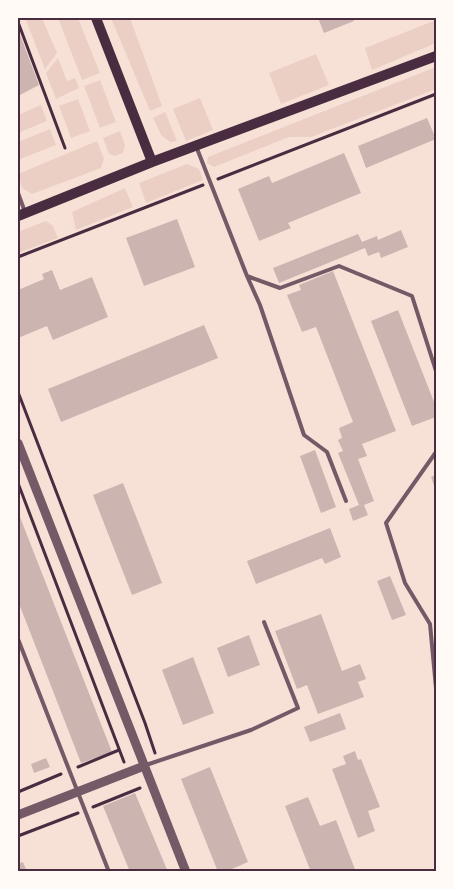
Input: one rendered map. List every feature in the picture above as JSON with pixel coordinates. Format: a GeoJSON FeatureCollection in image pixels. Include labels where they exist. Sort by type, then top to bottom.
{"type":"FeatureCollection","features":[{"type":"Feature","properties":{"kind":"main road"},"geometry":{"type":"LineString","coordinates":[[96,18],[152,162]]}},
{"type":"Feature","properties":{"kind":"main road"},"geometry":{"type":"LineString","coordinates":[[21,214],[152,162],[436,56]]}},
{"type":"Feature","properties":{"kind":"street"},"geometry":{"type":"LineString","coordinates":[[18,443],[186,872]]}},
{"type":"Feature","properties":{"kind":"street"},"geometry":{"type":"LineString","coordinates":[[18,815],[144,766]]}},
{"type":"Feature","properties":{"kind":"lane"},"geometry":{"type":"LineString","coordinates":[[196,146],[260,305],[304,435],[327,452],[346,501]]}},
{"type":"Feature","properties":{"kind":"lane"},"geometry":{"type":"LineString","coordinates":[[18,193],[21,214]]}},
{"type":"Feature","properties":{"kind":"lane"},"geometry":{"type":"LineString","coordinates":[[247,276],[280,288],[339,266],[412,296],[436,371]]}},
{"type":"Feature","properties":{"kind":"lane"},"geometry":{"type":"LineString","coordinates":[[436,452],[386,522],[405,583],[430,624],[436,688]]}},
{"type":"Feature","properties":{"kind":"lane"},"geometry":{"type":"LineString","coordinates":[[144,766],[251,730],[298,708],[264,622]]}},
{"type":"Feature","properties":{"kind":"lane"},"geometry":{"type":"LineString","coordinates":[[430,624],[436,624]]}},
{"type":"Feature","properties":{"kind":"lane"},"geometry":{"type":"LineString","coordinates":[[18,639],[109,872]]}},
{"type":"Feature","properties":{"kind":"path"},"geometry":{"type":"LineString","coordinates":[[18,22],[65,148]]}},
{"type":"Feature","properties":{"kind":"path"},"geometry":{"type":"LineString","coordinates":[[18,257],[436,94]]}},
{"type":"Feature","properties":{"kind":"path"},"geometry":{"type":"LineString","coordinates":[[18,392],[145,723],[157,761]]}},
{"type":"Feature","properties":{"kind":"path"},"geometry":{"type":"LineString","coordinates":[[18,484],[128,772]]}},
{"type":"Feature","properties":{"kind":"shaded area"},"geometry":{"type":"Polygon","coordinates":[[[25,18],[42,18],[57,53],[45,69],[25,18]]]}},
{"type":"Feature","properties":{"kind":"shaded area"},"geometry":{"type":"Polygon","coordinates":[[[58,18],[78,18],[100,73],[82,80],[58,18]]]}},
{"type":"Feature","properties":{"kind":"shaded area"},"geometry":{"type":"Polygon","coordinates":[[[111,18],[130,18],[162,106],[150,111],[111,18]]]}},
{"type":"Feature","properties":{"kind":"shaded area"},"geometry":{"type":"Polygon","coordinates":[[[436,20],[436,43],[372,70],[365,48],[436,20]]]}},
{"type":"Feature","properties":{"kind":"shaded area"},"geometry":{"type":"Polygon","coordinates":[[[316,54],[329,85],[281,104],[269,73],[316,54]]]}},
{"type":"Feature","properties":{"kind":"shaded area"},"geometry":{"type":"Polygon","coordinates":[[[58,58],[67,81],[75,78],[79,88],[56,99],[46,73],[58,58]]]}},
{"type":"Feature","properties":{"kind":"shaded area"},"geometry":{"type":"Polygon","coordinates":[[[436,67],[436,89],[311,137],[289,137],[214,167],[207,163],[208,157],[436,67]]]}},
{"type":"Feature","properties":{"kind":"shaded area"},"geometry":{"type":"Polygon","coordinates":[[[100,80],[116,122],[100,128],[84,86],[100,80]]]}},
{"type":"Feature","properties":{"kind":"shaded area"},"geometry":{"type":"Polygon","coordinates":[[[200,98],[213,130],[186,141],[173,109],[200,98]]]}},
{"type":"Feature","properties":{"kind":"shaded area"},"geometry":{"type":"Polygon","coordinates":[[[78,99],[90,131],[71,138],[59,106],[78,99]]]}},
{"type":"Feature","properties":{"kind":"shaded area"},"geometry":{"type":"Polygon","coordinates":[[[41,105],[47,121],[18,133],[18,115],[41,105]]]}},
{"type":"Feature","properties":{"kind":"shaded area"},"geometry":{"type":"Polygon","coordinates":[[[165,112],[177,141],[170,142],[161,135],[153,118],[165,112]]]}},
{"type":"Feature","properties":{"kind":"shaded area"},"geometry":{"type":"Polygon","coordinates":[[[50,129],[56,145],[18,160],[18,142],[50,129]]]}},
{"type":"Feature","properties":{"kind":"shaded area"},"geometry":{"type":"Polygon","coordinates":[[[120,131],[125,145],[123,153],[115,156],[109,154],[103,138],[120,131]]]}},
{"type":"Feature","properties":{"kind":"shaded area"},"geometry":{"type":"Polygon","coordinates":[[[97,141],[104,159],[101,168],[32,194],[22,188],[18,174],[97,141]]]}},
{"type":"Feature","properties":{"kind":"shaded area"},"geometry":{"type":"Polygon","coordinates":[[[187,164],[199,169],[203,180],[146,203],[139,183],[187,164]]]}},
{"type":"Feature","properties":{"kind":"shaded area"},"geometry":{"type":"Polygon","coordinates":[[[125,188],[133,207],[76,230],[72,212],[125,188]]]}},
{"type":"Feature","properties":{"kind":"shaded area"},"geometry":{"type":"Polygon","coordinates":[[[46,221],[53,226],[58,238],[18,253],[18,232],[46,221]]]}},
{"type":"Feature","properties":{"kind":"building"},"geometry":{"type":"Polygon","coordinates":[[[318,18],[352,18],[354,21],[324,33],[318,18]]]}},
{"type":"Feature","properties":{"kind":"building"},"geometry":{"type":"Polygon","coordinates":[[[18,29],[39,85],[18,96],[18,29]]]}},
{"type":"Feature","properties":{"kind":"building"},"geometry":{"type":"Polygon","coordinates":[[[427,118],[436,139],[366,168],[358,146],[427,118]]]}},
{"type":"Feature","properties":{"kind":"building"},"geometry":{"type":"Polygon","coordinates":[[[344,153],[361,193],[288,223],[291,228],[259,241],[238,189],[269,176],[272,183],[344,153]]]}},
{"type":"Feature","properties":{"kind":"building"},"geometry":{"type":"Polygon","coordinates":[[[177,219],[195,267],[144,286],[126,238],[177,219]]]}},
{"type":"Feature","properties":{"kind":"building"},"geometry":{"type":"Polygon","coordinates":[[[401,230],[408,247],[381,258],[379,252],[368,256],[365,248],[279,283],[273,268],[358,234],[362,242],[377,236],[378,240],[401,230]]]}},
{"type":"Feature","properties":{"kind":"building"},"geometry":{"type":"Polygon","coordinates":[[[52,270],[60,290],[92,277],[108,317],[53,340],[47,326],[18,338],[18,290],[44,279],[42,274],[52,270]]]}},
{"type":"Feature","properties":{"kind":"building"},"geometry":{"type":"Polygon","coordinates":[[[333,271],[396,431],[362,444],[367,456],[358,459],[374,501],[364,505],[368,515],[353,521],[349,509],[359,505],[338,453],[343,451],[338,440],[342,438],[339,428],[353,422],[316,327],[302,332],[287,295],[301,290],[299,285],[333,271]]]}},
{"type":"Feature","properties":{"kind":"building"},"geometry":{"type":"Polygon","coordinates":[[[398,310],[436,407],[436,417],[412,426],[371,321],[398,310]]]}},
{"type":"Feature","properties":{"kind":"building"},"geometry":{"type":"Polygon","coordinates":[[[204,325],[218,358],[61,422],[48,389],[204,325]]]}},
{"type":"Feature","properties":{"kind":"building"},"geometry":{"type":"Polygon","coordinates":[[[315,450],[336,507],[321,513],[300,456],[315,450]]]}},
{"type":"Feature","properties":{"kind":"building"},"geometry":{"type":"Polygon","coordinates":[[[436,474],[436,492],[431,477],[436,474]]]}},
{"type":"Feature","properties":{"kind":"building"},"geometry":{"type":"Polygon","coordinates":[[[123,483],[162,583],[132,595],[93,495],[123,483]]]}},
{"type":"Feature","properties":{"kind":"building"},"geometry":{"type":"Polygon","coordinates":[[[18,512],[112,752],[81,763],[18,601],[18,512]]]}},
{"type":"Feature","properties":{"kind":"building"},"geometry":{"type":"Polygon","coordinates":[[[330,528],[341,557],[325,564],[322,558],[256,584],[247,561],[330,528]]]}},
{"type":"Feature","properties":{"kind":"building"},"geometry":{"type":"Polygon","coordinates":[[[390,576],[406,615],[392,620],[377,581],[390,576]]]}},
{"type":"Feature","properties":{"kind":"building"},"geometry":{"type":"Polygon","coordinates":[[[321,614],[342,671],[360,664],[366,679],[358,682],[364,697],[318,714],[307,685],[297,689],[275,631],[321,614]]]}},
{"type":"Feature","properties":{"kind":"building"},"geometry":{"type":"Polygon","coordinates":[[[249,635],[260,665],[228,677],[217,648],[249,635]]]}},
{"type":"Feature","properties":{"kind":"building"},"geometry":{"type":"Polygon","coordinates":[[[193,657],[214,713],[183,725],[162,670],[193,657]]]}},
{"type":"Feature","properties":{"kind":"building"},"geometry":{"type":"Polygon","coordinates":[[[340,713],[346,729],[310,742],[304,727],[340,713]]]}},
{"type":"Feature","properties":{"kind":"building"},"geometry":{"type":"Polygon","coordinates":[[[355,751],[358,760],[361,759],[380,807],[368,811],[375,831],[358,838],[332,769],[346,764],[343,756],[355,751]]]}},
{"type":"Feature","properties":{"kind":"building"},"geometry":{"type":"Polygon","coordinates":[[[46,758],[50,767],[34,773],[31,764],[46,758]]]}},
{"type":"Feature","properties":{"kind":"building"},"geometry":{"type":"Polygon","coordinates":[[[210,767],[248,862],[225,872],[218,872],[181,779],[210,767]]]}},
{"type":"Feature","properties":{"kind":"building"},"geometry":{"type":"Polygon","coordinates":[[[135,793],[168,872],[130,872],[103,806],[135,793]]]}},
{"type":"Feature","properties":{"kind":"building"},"geometry":{"type":"Polygon","coordinates":[[[308,797],[320,826],[336,820],[356,872],[337,872],[336,870],[332,872],[311,872],[285,806],[308,797]]]}},
{"type":"Feature","properties":{"kind":"building"},"geometry":{"type":"Polygon","coordinates":[[[23,862],[27,872],[18,872],[18,864],[23,862]]]}}]}
